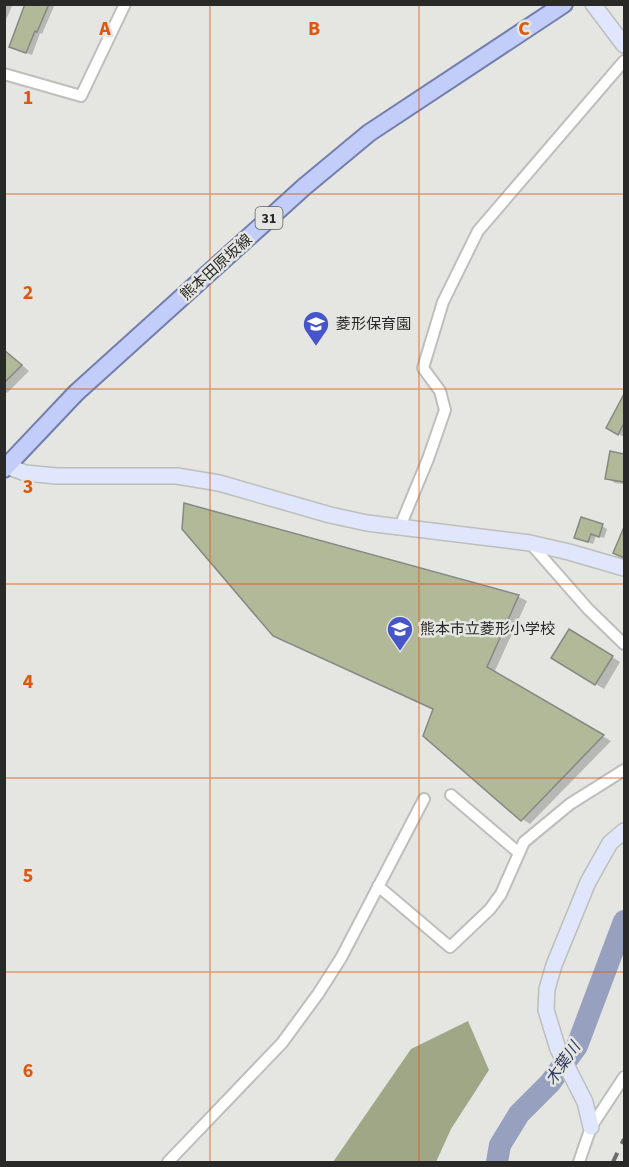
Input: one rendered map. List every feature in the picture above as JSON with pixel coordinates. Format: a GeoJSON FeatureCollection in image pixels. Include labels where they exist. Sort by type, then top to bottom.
{"type":"FeatureCollection","features":[{"type":"Feature","properties":{"kind":"main road","name":"熊本田原坂線"},"geometry":{"type":"LineString","coordinates":[[5,467],[76,393],[304,187],[369,133],[564,4]]}},
{"type":"Feature","properties":{"kind":"street"},"geometry":{"type":"LineString","coordinates":[[4,74],[81,96],[125,4]]}},
{"type":"Feature","properties":{"kind":"street"},"geometry":{"type":"LineString","coordinates":[[593,4],[624,45]]}},
{"type":"Feature","properties":{"kind":"street"},"geometry":{"type":"LineString","coordinates":[[399,529],[428,459],[445,410],[440,391],[423,368],[443,302],[478,231],[624,61]]}},
{"type":"Feature","properties":{"kind":"street"},"geometry":{"type":"LineString","coordinates":[[5,467],[25,473],[57,476],[177,477],[219,483],[330,515],[399,529],[530,543],[624,568]]}},
{"type":"Feature","properties":{"kind":"street"},"geometry":{"type":"LineString","coordinates":[[530,543],[588,609],[624,644]]}},
{"type":"Feature","properties":{"kind":"street"},"geometry":{"type":"LineString","coordinates":[[378,886],[450,948],[490,909],[501,894],[524,842],[570,804],[624,771]]}},
{"type":"Feature","properties":{"kind":"street"},"geometry":{"type":"LineString","coordinates":[[451,795],[519,853]]}},
{"type":"Feature","properties":{"kind":"street"},"geometry":{"type":"LineString","coordinates":[[168,1162],[282,1043],[318,994],[341,958],[424,799]]}},
{"type":"Feature","properties":{"kind":"street"},"geometry":{"type":"LineString","coordinates":[[591,1127],[585,1102],[558,1049],[546,1010],[547,988],[588,882],[610,843],[624,831]]}},
{"type":"Feature","properties":{"kind":"street"},"geometry":{"type":"LineString","coordinates":[[579,1162],[591,1127],[624,1077]]}},
{"type":"Feature","properties":{"kind":"green space"},"geometry":{"type":"Polygon","coordinates":[[[468,1021],[489,1070],[451,1129],[436,1162],[333,1162],[411,1049],[468,1021]]]}},
{"type":"Feature","properties":{"kind":"building"},"geometry":{"type":"Polygon","coordinates":[[[25,4],[49,4],[26,53],[9,47],[25,4]]]}},
{"type":"Feature","properties":{"kind":"building"},"geometry":{"type":"Polygon","coordinates":[[[4,350],[22,365],[4,383],[4,350]]]}},
{"type":"Feature","properties":{"kind":"building"},"geometry":{"type":"Polygon","coordinates":[[[624,394],[624,423],[618,435],[606,428],[624,394]]]}},
{"type":"Feature","properties":{"kind":"building"},"geometry":{"type":"Polygon","coordinates":[[[610,451],[624,454],[624,482],[605,479],[610,451]]]}},
{"type":"Feature","properties":{"kind":"building","name":"熊本市立菱形小学校"},"geometry":{"type":"Polygon","coordinates":[[[184,503],[519,595],[487,667],[604,735],[521,821],[423,736],[433,709],[273,636],[182,529],[184,503]]]}},
{"type":"Feature","properties":{"kind":"building"},"geometry":{"type":"Polygon","coordinates":[[[581,517],[603,524],[599,537],[591,534],[588,542],[574,538],[581,517]]]}},
{"type":"Feature","properties":{"kind":"building"},"geometry":{"type":"Polygon","coordinates":[[[624,527],[624,558],[613,553],[624,527]]]}},
{"type":"Feature","properties":{"kind":"building"},"geometry":{"type":"Polygon","coordinates":[[[569,629],[613,656],[595,685],[551,658],[569,629]]]}},
{"type":"Feature","properties":{"kind":"waterway","name":"木葉川"},"geometry":{"type":"LineString","coordinates":[[497,1162],[500,1145],[519,1114],[550,1083],[577,1046],[624,921]]}},
{"type":"Feature","properties":{"kind":"railway"},"geometry":{"type":"LineString","coordinates":[[613,1162],[624,1139]]}},
{"type":"Feature","properties":{"kind":"place","name":"菱形保育園"},"geometry":{"type":"Point","coordinates":[316,347]}},
{"type":"Feature","properties":{"kind":"place","name":"熊本市立菱形小学校"},"geometry":{"type":"Point","coordinates":[400,652]}}]}
